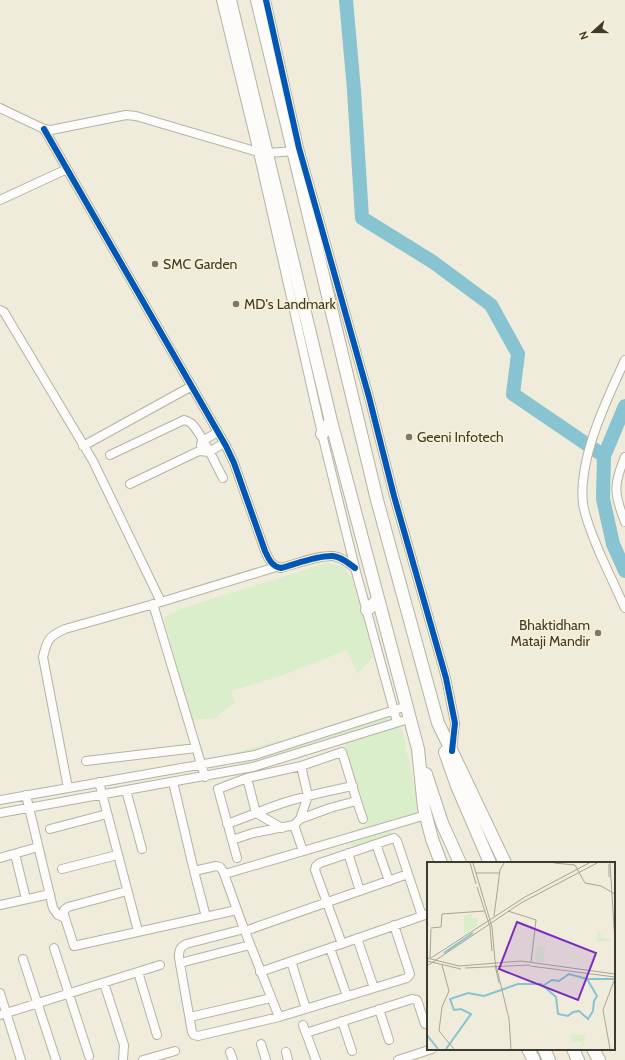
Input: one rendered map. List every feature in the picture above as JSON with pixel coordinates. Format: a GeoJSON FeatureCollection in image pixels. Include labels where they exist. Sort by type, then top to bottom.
{"type":"FeatureCollection","features":[{"type":"Feature","properties":{"kind":"highway"},"geometry":{"type":"LineString","coordinates":[[230,0],[262,152],[298,286],[331,421],[378,600],[418,749],[442,823],[460,862]]}},
{"type":"Feature","properties":{"kind":"highway"},"geometry":{"type":"LineString","coordinates":[[257,0],[296,151],[319,261],[377,500],[443,745],[457,786],[490,862]]}},
{"type":"Feature","properties":{"kind":"highway"},"geometry":{"type":"LineString","coordinates":[[319,261],[332,267]]}},
{"type":"Feature","properties":{"kind":"highway"},"geometry":{"type":"LineString","coordinates":[[292,305],[298,286]]}},
{"type":"Feature","properties":{"kind":"highway"},"geometry":{"type":"LineString","coordinates":[[322,434],[331,421]]}},
{"type":"Feature","properties":{"kind":"highway"},"geometry":{"type":"LineString","coordinates":[[367,610],[378,600]]}},
{"type":"Feature","properties":{"kind":"highway"},"geometry":{"type":"LineString","coordinates":[[438,723],[505,862]]}},
{"type":"Feature","properties":{"kind":"highway"},"geometry":{"type":"LineString","coordinates":[[418,749],[426,815],[432,839],[441,862]]}},
{"type":"Feature","properties":{"kind":"highway"},"geometry":{"type":"LineString","coordinates":[[529,1050],[534,1060]]}},
{"type":"Feature","properties":{"kind":"highway"},"geometry":{"type":"LineString","coordinates":[[544,1050],[549,1060]]}},
{"type":"Feature","properties":{"kind":"highway"},"geometry":{"type":"LineString","coordinates":[[573,1050],[578,1060]]}},
{"type":"Feature","properties":{"kind":"highway"},"geometry":{"type":"LineString","coordinates":[[593,1050],[598,1060]]}},
{"type":"Feature","properties":{"kind":"street"},"geometry":{"type":"LineString","coordinates":[[221,0],[262,152],[292,305],[322,434],[355,568],[397,722]]}},
{"type":"Feature","properties":{"kind":"street"},"geometry":{"type":"LineString","coordinates":[[266,0],[296,151],[332,267],[369,398],[394,496],[446,678],[455,723],[452,750]]}},
{"type":"Feature","properties":{"kind":"street"},"geometry":{"type":"LineString","coordinates":[[0,108],[44,129],[58,129],[126,115],[136,116],[262,152],[296,151]]}},
{"type":"Feature","properties":{"kind":"street"},"geometry":{"type":"LineString","coordinates":[[44,129],[224,443],[234,463],[265,551],[271,563],[276,567]]}},
{"type":"Feature","properties":{"kind":"street"},"geometry":{"type":"LineString","coordinates":[[0,200],[67,169]]}},
{"type":"Feature","properties":{"kind":"street"},"geometry":{"type":"LineString","coordinates":[[0,310],[4,312],[93,461],[157,603],[205,777]]}},
{"type":"Feature","properties":{"kind":"street"},"geometry":{"type":"LineString","coordinates":[[625,360],[605,404],[587,458],[583,474],[582,488],[583,505],[588,522],[625,608]]}},
{"type":"Feature","properties":{"kind":"street"},"geometry":{"type":"LineString","coordinates":[[83,446],[192,386]]}},
{"type":"Feature","properties":{"kind":"street"},"geometry":{"type":"LineString","coordinates":[[110,455],[184,420],[193,425],[223,478]]}},
{"type":"Feature","properties":{"kind":"street"},"geometry":{"type":"LineString","coordinates":[[199,451],[202,440],[218,432]]}},
{"type":"Feature","properties":{"kind":"street"},"geometry":{"type":"LineString","coordinates":[[130,484],[199,451],[208,452],[224,443]]}},
{"type":"Feature","properties":{"kind":"street"},"geometry":{"type":"LineString","coordinates":[[625,457],[618,473],[616,488],[618,505],[625,522]]}},
{"type":"Feature","properties":{"kind":"street"},"geometry":{"type":"LineString","coordinates":[[68,788],[43,657],[46,644],[53,635],[65,628],[157,603],[276,567],[281,568],[316,558],[333,556],[345,560],[355,568]]}},
{"type":"Feature","properties":{"kind":"street"},"geometry":{"type":"LineString","coordinates":[[0,800],[255,755],[394,710],[409,712]]}},
{"type":"Feature","properties":{"kind":"street"},"geometry":{"type":"LineString","coordinates":[[0,813],[101,794],[205,777],[253,767],[397,722],[409,712]]}},
{"type":"Feature","properties":{"kind":"street"},"geometry":{"type":"LineString","coordinates":[[86,761],[196,748]]}},
{"type":"Feature","properties":{"kind":"street"},"geometry":{"type":"LineString","coordinates":[[237,858],[218,789],[247,778],[301,766],[342,752],[353,786],[356,801],[363,819]]}},
{"type":"Feature","properties":{"kind":"street"},"geometry":{"type":"LineString","coordinates":[[300,819],[308,796],[301,766]]}},
{"type":"Feature","properties":{"kind":"street"},"geometry":{"type":"LineString","coordinates":[[247,778],[256,812],[282,828]]}},
{"type":"Feature","properties":{"kind":"street"},"geometry":{"type":"LineString","coordinates":[[99,782],[138,931]]}},
{"type":"Feature","properties":{"kind":"street"},"geometry":{"type":"LineString","coordinates":[[173,782],[206,917]]}},
{"type":"Feature","properties":{"kind":"street"},"geometry":{"type":"LineString","coordinates":[[227,824],[247,818],[256,812],[281,803],[353,786]]}},
{"type":"Feature","properties":{"kind":"street"},"geometry":{"type":"LineString","coordinates":[[126,790],[142,849]]}},
{"type":"Feature","properties":{"kind":"street"},"geometry":{"type":"LineString","coordinates":[[26,795],[53,908],[65,918]]}},
{"type":"Feature","properties":{"kind":"street"},"geometry":{"type":"LineString","coordinates":[[232,840],[253,833],[294,825],[300,819],[330,808],[356,801]]}},
{"type":"Feature","properties":{"kind":"street"},"geometry":{"type":"LineString","coordinates":[[50,829],[107,814]]}},
{"type":"Feature","properties":{"kind":"street"},"geometry":{"type":"LineString","coordinates":[[225,874],[426,815]]}},
{"type":"Feature","properties":{"kind":"street"},"geometry":{"type":"LineString","coordinates":[[294,825],[303,851]]}},
{"type":"Feature","properties":{"kind":"street"},"geometry":{"type":"LineString","coordinates":[[260,972],[342,944],[394,925],[425,915],[408,874],[397,841],[394,838],[320,863],[316,866],[315,870],[342,944]]}},
{"type":"Feature","properties":{"kind":"street"},"geometry":{"type":"LineString","coordinates":[[376,844],[389,881]]}},
{"type":"Feature","properties":{"kind":"street"},"geometry":{"type":"LineString","coordinates":[[0,858],[38,847]]}},
{"type":"Feature","properties":{"kind":"street"},"geometry":{"type":"LineString","coordinates":[[348,853],[360,891]]}},
{"type":"Feature","properties":{"kind":"street"},"geometry":{"type":"LineString","coordinates":[[15,854],[26,899]]}},
{"type":"Feature","properties":{"kind":"street"},"geometry":{"type":"LineString","coordinates":[[62,869],[117,855]]}},
{"type":"Feature","properties":{"kind":"street"},"geometry":{"type":"LineString","coordinates":[[194,871],[216,866],[220,867],[225,874],[244,930],[279,1017]]}},
{"type":"Feature","properties":{"kind":"street"},"geometry":{"type":"LineString","coordinates":[[394,925],[409,970],[409,976],[279,1017],[198,1036],[194,1035],[192,1032],[178,950],[181,947],[244,930],[408,874]]}},
{"type":"Feature","properties":{"kind":"street"},"geometry":{"type":"LineString","coordinates":[[127,891],[68,907],[64,910],[74,946],[237,910]]}},
{"type":"Feature","properties":{"kind":"street"},"geometry":{"type":"LineString","coordinates":[[0,905],[50,894]]}},
{"type":"Feature","properties":{"kind":"street"},"geometry":{"type":"LineString","coordinates":[[357,938],[374,988]]}},
{"type":"Feature","properties":{"kind":"street"},"geometry":{"type":"LineString","coordinates":[[180,963],[250,945]]}},
{"type":"Feature","properties":{"kind":"street"},"geometry":{"type":"LineString","coordinates":[[54,948],[89,1056]]}},
{"type":"Feature","properties":{"kind":"street"},"geometry":{"type":"LineString","coordinates":[[330,948],[347,996]]}},
{"type":"Feature","properties":{"kind":"street"},"geometry":{"type":"LineString","coordinates":[[23,959],[56,1060]]}},
{"type":"Feature","properties":{"kind":"street"},"geometry":{"type":"LineString","coordinates":[[291,961],[306,1009]]}},
{"type":"Feature","properties":{"kind":"street"},"geometry":{"type":"LineString","coordinates":[[3,1014],[160,965]]}},
{"type":"Feature","properties":{"kind":"street"},"geometry":{"type":"LineString","coordinates":[[138,972],[157,1035]]}},
{"type":"Feature","properties":{"kind":"street"},"geometry":{"type":"LineString","coordinates":[[104,983],[124,1045],[123,1060]]}},
{"type":"Feature","properties":{"kind":"street"},"geometry":{"type":"LineString","coordinates":[[0,993],[3,1014],[21,1060]]}},
{"type":"Feature","properties":{"kind":"street"},"geometry":{"type":"LineString","coordinates":[[190,1017],[271,998]]}},
{"type":"Feature","properties":{"kind":"street"},"geometry":{"type":"LineString","coordinates":[[306,1033],[415,999],[417,1000],[425,1024],[427,1024]]}},
{"type":"Feature","properties":{"kind":"street"},"geometry":{"type":"LineString","coordinates":[[379,1009],[389,1040]]}},
{"type":"Feature","properties":{"kind":"street"},"geometry":{"type":"LineString","coordinates":[[342,1021],[352,1051]]}},
{"type":"Feature","properties":{"kind":"street"},"geometry":{"type":"LineString","coordinates":[[303,1025],[316,1060]]}},
{"type":"Feature","properties":{"kind":"street"},"geometry":{"type":"LineString","coordinates":[[261,1044],[266,1060]]}},
{"type":"Feature","properties":{"kind":"street"},"geometry":{"type":"LineString","coordinates":[[398,1060],[429,1050]]}},
{"type":"Feature","properties":{"kind":"street"},"geometry":{"type":"LineString","coordinates":[[143,1060],[175,1051]]}},
{"type":"Feature","properties":{"kind":"green space"},"geometry":{"type":"Polygon","coordinates":[[[327,563],[342,566],[352,578],[369,634],[373,658],[357,674],[347,650],[284,675],[231,691],[235,703],[215,718],[191,720],[164,618],[180,609],[327,563]]]}},
{"type":"Feature","properties":{"kind":"green space"},"geometry":{"type":"Polygon","coordinates":[[[383,708],[402,730],[420,812],[388,821],[391,835],[354,849],[345,834],[367,825],[342,736],[240,767],[236,752],[289,738],[383,708]]]}},
{"type":"Feature","properties":{"kind":"waterway"},"geometry":{"type":"LineString","coordinates":[[346,0],[354,90],[362,218],[433,262],[491,305],[518,354],[513,394],[604,456]]}},
{"type":"Feature","properties":{"kind":"waterway"},"geometry":{"type":"LineString","coordinates":[[625,406],[604,456],[603,499],[613,544],[625,571]]}},
{"type":"Feature","properties":{"kind":"cycle path"},"geometry":{"type":"LineString","coordinates":[[266,0],[299,148],[369,397],[394,496],[446,678],[455,723],[452,751]]}},
{"type":"Feature","properties":{"kind":"cycle path"},"geometry":{"type":"LineString","coordinates":[[44,129],[226,446],[234,463],[265,551],[271,562],[275,566],[281,568],[314,558],[333,556],[342,559],[355,568]]}},
{"type":"Feature","properties":{"kind":"place","name":"SMC Garden"},"geometry":{"type":"Point","coordinates":[155,264]}},
{"type":"Feature","properties":{"kind":"place","name":"MD's Landmark"},"geometry":{"type":"Point","coordinates":[236,304]}},
{"type":"Feature","properties":{"kind":"place","name":"Geeni Infotech"},"geometry":{"type":"Point","coordinates":[409,437]}},
{"type":"Feature","properties":{"kind":"place","name":"Bhaktidham Mataji Mandir"},"geometry":{"type":"Point","coordinates":[598,633]}}]}
